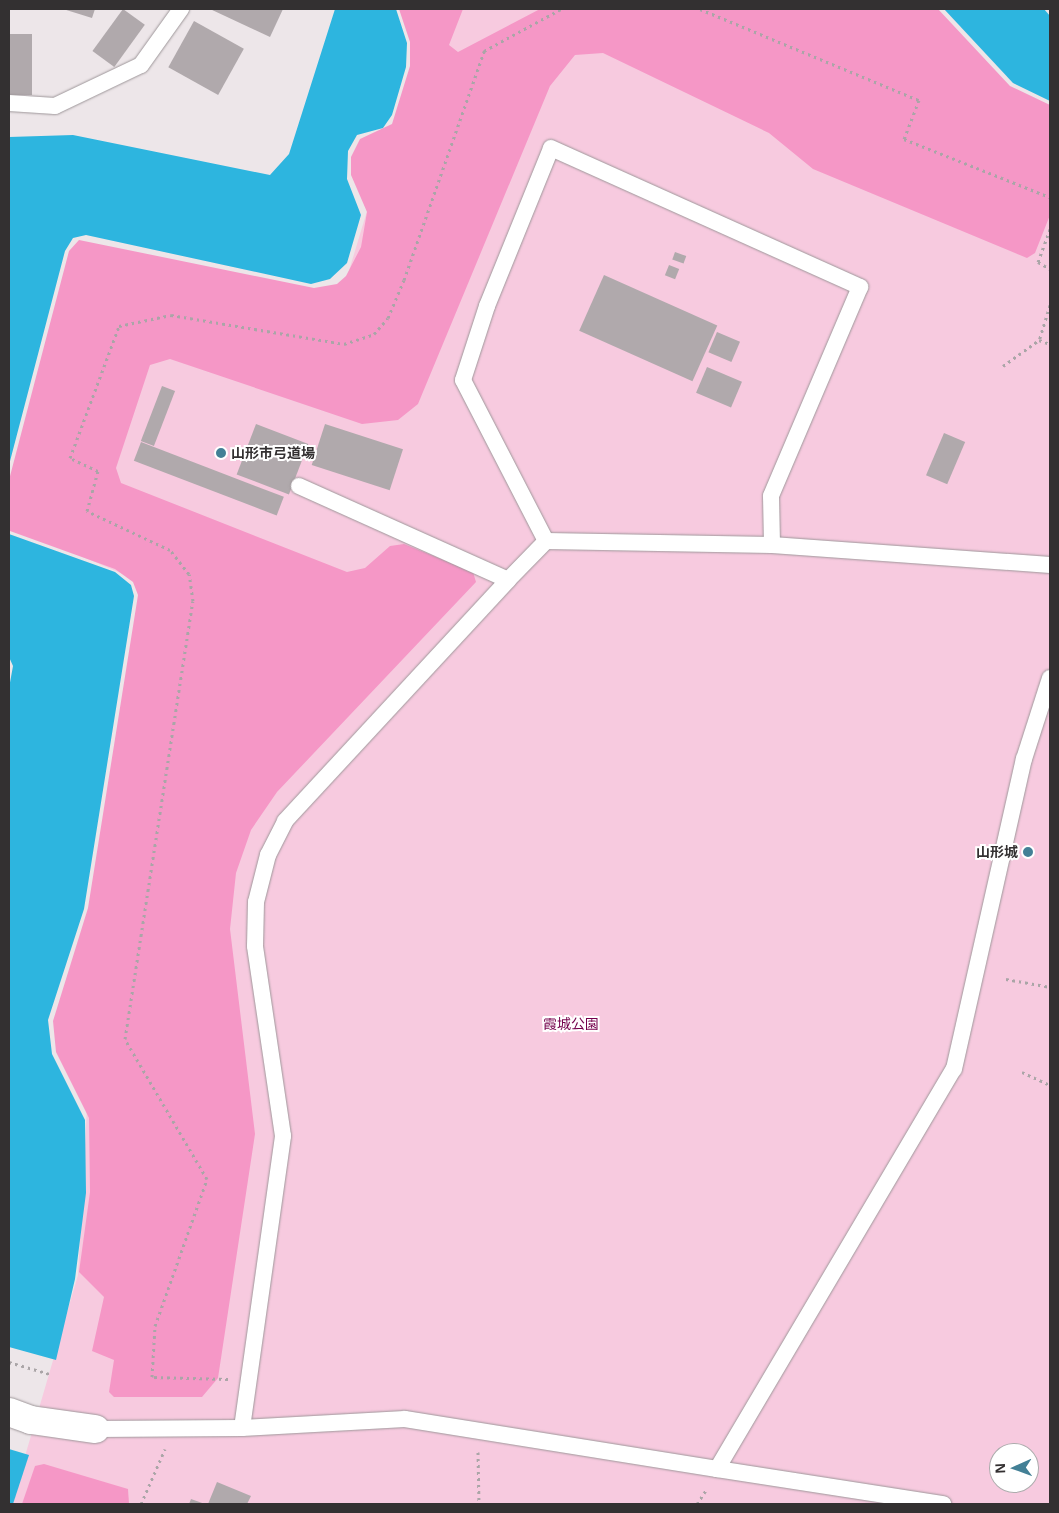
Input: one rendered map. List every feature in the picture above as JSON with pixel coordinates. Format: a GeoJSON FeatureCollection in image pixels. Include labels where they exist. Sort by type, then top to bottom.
{"type":"FeatureCollection","features":[{"type":"Feature","properties":{"kind":"street"},"geometry":{"type":"LineString","coordinates":[[9,1412],[30,1420],[96,1429]]}},
{"type":"Feature","properties":{"kind":"lane"},"geometry":{"type":"LineString","coordinates":[[9,103],[55,106],[141,65],[181,9]]}},
{"type":"Feature","properties":{"kind":"lane"},"geometry":{"type":"LineString","coordinates":[[546,541],[463,380],[487,306],[552,148],[860,287],[771,496],[772,545]]}},
{"type":"Feature","properties":{"kind":"lane"},"geometry":{"type":"LineString","coordinates":[[299,486],[508,580]]}},
{"type":"Feature","properties":{"kind":"lane"},"geometry":{"type":"LineString","coordinates":[[242,1428],[283,1136],[254,946],[256,902],[268,855],[285,821],[508,580],[546,541],[772,545],[1050,565]]}},
{"type":"Feature","properties":{"kind":"lane"},"geometry":{"type":"LineString","coordinates":[[717,1470],[954,1069],[1024,759],[1050,678]]}},
{"type":"Feature","properties":{"kind":"lane"},"geometry":{"type":"LineString","coordinates":[[96,1429],[242,1428],[405,1419],[717,1470],[943,1504]]}},
{"type":"Feature","properties":{"kind":"path"},"geometry":{"type":"LineString","coordinates":[[248,1379],[152,1378],[155,1326],[208,1179],[125,1039],[193,601],[189,574],[170,550],[87,511],[98,470],[70,458],[119,326],[171,315],[344,344],[374,334],[388,318],[404,280],[484,51],[561,9]]}},
{"type":"Feature","properties":{"kind":"path"},"geometry":{"type":"LineString","coordinates":[[700,9],[919,100],[904,139],[1050,197]]}},
{"type":"Feature","properties":{"kind":"path"},"geometry":{"type":"LineString","coordinates":[[1050,229],[1038,262],[1050,269]]}},
{"type":"Feature","properties":{"kind":"path"},"geometry":{"type":"LineString","coordinates":[[1003,366],[1039,340],[1050,305]]}},
{"type":"Feature","properties":{"kind":"path"},"geometry":{"type":"LineString","coordinates":[[1039,340],[1050,344]]}},
{"type":"Feature","properties":{"kind":"path"},"geometry":{"type":"LineString","coordinates":[[1006,979],[1050,987]]}},
{"type":"Feature","properties":{"kind":"path"},"geometry":{"type":"LineString","coordinates":[[1022,1072],[1050,1085]]}},
{"type":"Feature","properties":{"kind":"path"},"geometry":{"type":"LineString","coordinates":[[9,1362],[50,1374]]}},
{"type":"Feature","properties":{"kind":"path"},"geometry":{"type":"LineString","coordinates":[[141,1504],[175,1428]]}},
{"type":"Feature","properties":{"kind":"path"},"geometry":{"type":"LineString","coordinates":[[478,1431],[479,1504]]}},
{"type":"Feature","properties":{"kind":"green space","name":"霞城公園"},"geometry":{"type":"Polygon","coordinates":[[[428,9],[894,9],[1011,93],[1050,110],[1050,1504],[11,1504],[78,1275],[97,922],[142,582],[10,526],[73,249],[326,291],[345,284],[428,9]]]}},
{"type":"Feature","properties":{"kind":"shaded area"},"geometry":{"type":"Polygon","coordinates":[[[399,9],[463,9],[449,45],[458,52],[540,9],[938,9],[1010,86],[1050,105],[1050,215],[1035,253],[1027,258],[813,169],[769,133],[603,53],[575,55],[550,86],[418,404],[398,420],[362,424],[170,359],[150,365],[116,468],[121,483],[347,572],[365,568],[390,546],[404,544],[473,572],[476,582],[277,792],[251,830],[236,873],[230,929],[255,1134],[218,1378],[202,1397],[114,1397],[109,1392],[114,1360],[92,1351],[104,1297],[79,1272],[90,1192],[89,1118],[56,1052],[53,1021],[88,908],[138,595],[133,582],[115,569],[10,531],[9,480],[69,251],[79,240],[314,288],[337,284],[346,276],[361,247],[367,212],[351,175],[351,157],[360,139],[392,124],[410,66],[410,42],[399,9]]]}},
{"type":"Feature","properties":{"kind":"shaded area"},"geometry":{"type":"Polygon","coordinates":[[[44,1464],[128,1489],[129,1504],[22,1504],[35,1466],[44,1464]]]}},
{"type":"Feature","properties":{"kind":"water"},"geometry":{"type":"Polygon","coordinates":[[[335,9],[396,9],[407,43],[406,67],[392,115],[383,128],[357,135],[348,151],[347,179],[361,215],[347,263],[330,279],[311,284],[86,235],[73,238],[65,251],[9,465],[9,137],[73,135],[270,175],[289,154],[335,9]]]}},
{"type":"Feature","properties":{"kind":"water"},"geometry":{"type":"Polygon","coordinates":[[[944,9],[1044,9],[1050,16],[1050,101],[1013,83],[944,9]]]}},
{"type":"Feature","properties":{"kind":"water"},"geometry":{"type":"Polygon","coordinates":[[[9,534],[115,572],[131,585],[134,596],[84,909],[48,1020],[52,1054],[85,1120],[86,1193],[75,1279],[56,1360],[9,1347],[9,688],[13,666],[9,657],[9,534]]]}},
{"type":"Feature","properties":{"kind":"water"},"geometry":{"type":"Polygon","coordinates":[[[9,1449],[29,1455],[13,1504],[9,1504],[9,1449]]]}},
{"type":"Feature","properties":{"kind":"building"},"geometry":{"type":"Polygon","coordinates":[[[63,9],[95,9],[92,18],[63,9]]]}},
{"type":"Feature","properties":{"kind":"building"},"geometry":{"type":"Polygon","coordinates":[[[123,9],[145,25],[114,67],[92,51],[123,9]]]}},
{"type":"Feature","properties":{"kind":"building"},"geometry":{"type":"Polygon","coordinates":[[[210,9],[283,9],[270,37],[210,9]]]}},
{"type":"Feature","properties":{"kind":"building"},"geometry":{"type":"Polygon","coordinates":[[[194,21],[244,49],[218,95],[168,67],[194,21]]]}},
{"type":"Feature","properties":{"kind":"building"},"geometry":{"type":"Polygon","coordinates":[[[9,34],[32,34],[32,95],[9,95],[9,34]]]}},
{"type":"Feature","properties":{"kind":"building"},"geometry":{"type":"Polygon","coordinates":[[[675,252],[686,256],[684,264],[672,260],[675,252]]]}},
{"type":"Feature","properties":{"kind":"building"},"geometry":{"type":"Polygon","coordinates":[[[669,265],[679,269],[675,279],[665,275],[669,265]]]}},
{"type":"Feature","properties":{"kind":"building"},"geometry":{"type":"Polygon","coordinates":[[[604,275],[717,325],[692,381],[579,331],[604,275]]]}},
{"type":"Feature","properties":{"kind":"building"},"geometry":{"type":"Polygon","coordinates":[[[717,332],[740,342],[731,362],[708,352],[717,332]]]}},
{"type":"Feature","properties":{"kind":"building"},"geometry":{"type":"Polygon","coordinates":[[[707,367],[742,382],[731,408],[696,393],[707,367]]]}},
{"type":"Feature","properties":{"kind":"building"},"geometry":{"type":"Polygon","coordinates":[[[162,386],[175,391],[154,446],[141,441],[162,386]]]}},
{"type":"Feature","properties":{"kind":"building"},"geometry":{"type":"Polygon","coordinates":[[[256,424],[308,444],[289,494],[237,474],[256,424]]]}},
{"type":"Feature","properties":{"kind":"building"},"geometry":{"type":"Polygon","coordinates":[[[325,424],[403,449],[390,490],[312,465],[325,424]]]}},
{"type":"Feature","properties":{"kind":"building"},"geometry":{"type":"Polygon","coordinates":[[[944,433],[965,442],[947,484],[926,475],[944,433]]]}},
{"type":"Feature","properties":{"kind":"building"},"geometry":{"type":"Polygon","coordinates":[[[141,442],[284,497],[277,516],[134,461],[141,442]]]}},
{"type":"Feature","properties":{"kind":"building"},"geometry":{"type":"Polygon","coordinates":[[[217,1482],[251,1496],[247,1504],[208,1504],[217,1482]]]}},
{"type":"Feature","properties":{"kind":"building"},"geometry":{"type":"Polygon","coordinates":[[[191,1499],[205,1504],[189,1504],[191,1499]]]}},
{"type":"Feature","properties":{"kind":"place","name":"山形市弓道場"},"geometry":{"type":"Point","coordinates":[221,453]}},
{"type":"Feature","properties":{"kind":"place","name":"山形城"},"geometry":{"type":"Point","coordinates":[1028,852]}}]}
